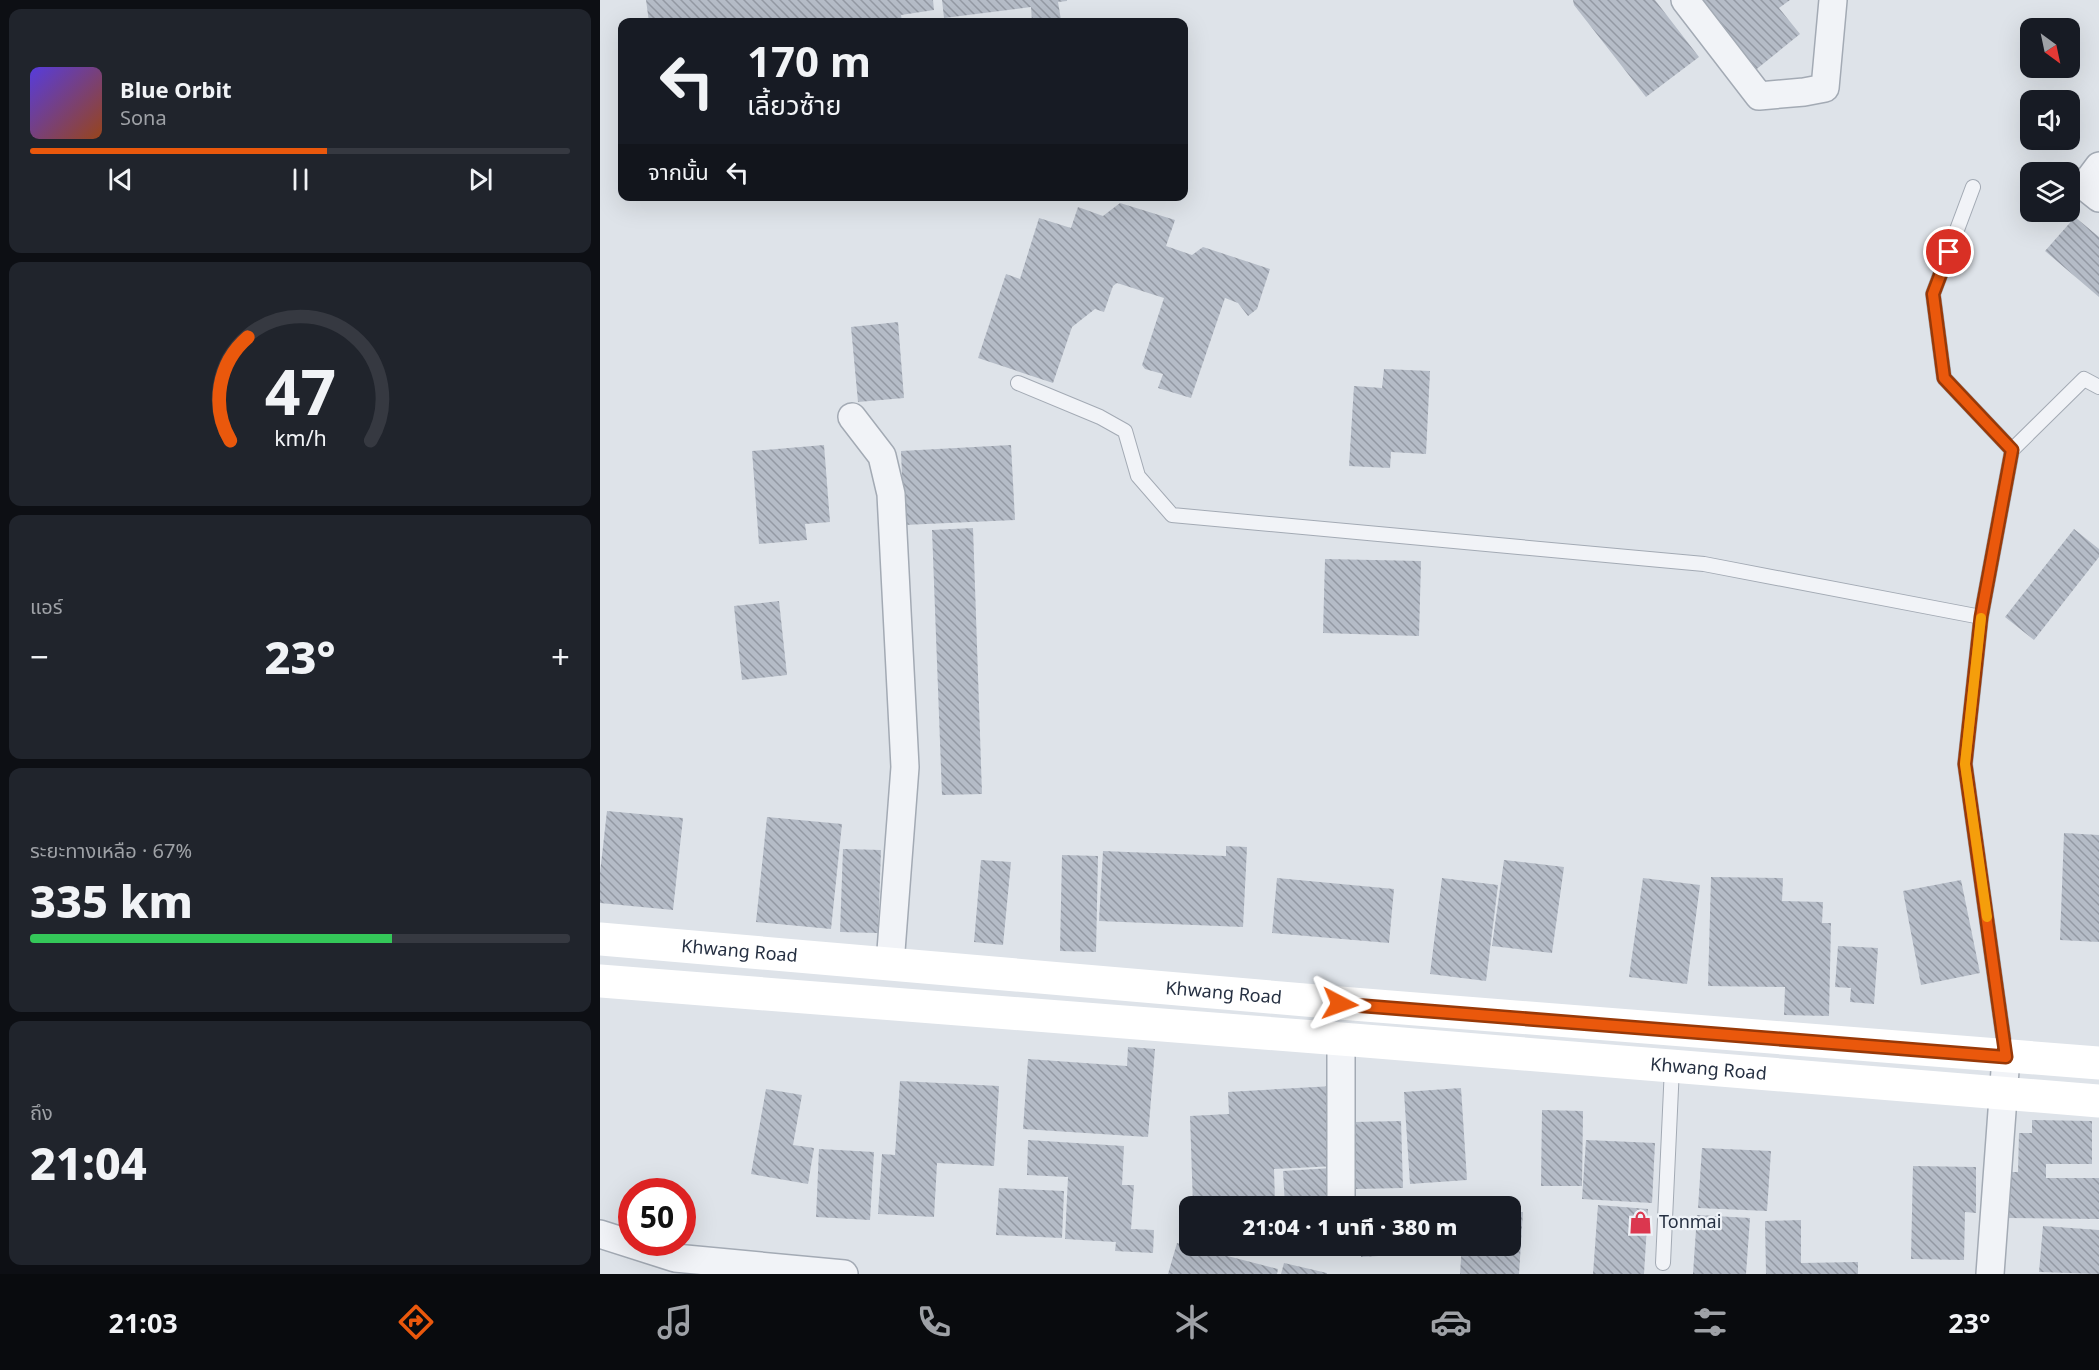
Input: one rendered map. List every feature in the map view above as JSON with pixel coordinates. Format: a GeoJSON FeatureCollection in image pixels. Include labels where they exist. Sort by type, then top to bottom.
{"type":"FeatureCollection","features":[{"type":"Feature","properties":{"kind":"main road","name":"Khwang Road"},"geometry":{"type":"LineString","coordinates":[[600,939],[1340,1004],[2099,1063]]}},
{"type":"Feature","properties":{"kind":"main road"},"geometry":{"type":"LineString","coordinates":[[1005,1012],[1011,975]]}},
{"type":"Feature","properties":{"kind":"main road","name":"Khwang Road"},"geometry":{"type":"LineString","coordinates":[[600,981],[2099,1101]]}},
{"type":"Feature","properties":{"kind":"street"},"geometry":{"type":"LineString","coordinates":[[1685,0],[1759,96],[1825,88],[1833,0]]}},
{"type":"Feature","properties":{"kind":"street"},"geometry":{"type":"LineString","coordinates":[[2099,166],[2084,186],[2099,198]]}},
{"type":"Feature","properties":{"kind":"street"},"geometry":{"type":"LineString","coordinates":[[852,417],[882,456],[891,494],[905,767],[890,964]]}},
{"type":"Feature","properties":{"kind":"street"},"geometry":{"type":"LineString","coordinates":[[1341,1039],[1341,1196]]}},
{"type":"Feature","properties":{"kind":"street"},"geometry":{"type":"LineString","coordinates":[[1990,1274],[2006,1057]]}},
{"type":"Feature","properties":{"kind":"street"},"geometry":{"type":"LineString","coordinates":[[600,1234],[675,1258],[844,1274]]}},
{"type":"Feature","properties":{"kind":"lane"},"geometry":{"type":"LineString","coordinates":[[1973,187],[1933,294],[1944,378],[2012,450]]}},
{"type":"Feature","properties":{"kind":"lane"},"geometry":{"type":"LineString","coordinates":[[2006,1057],[1965,764],[1981,617],[2012,450],[2084,379],[2099,387]]}},
{"type":"Feature","properties":{"kind":"lane"},"geometry":{"type":"LineString","coordinates":[[1018,383],[1100,417],[1125,431],[1138,476],[1172,514],[1704,564],[1981,617]]}},
{"type":"Feature","properties":{"kind":"lane"},"geometry":{"type":"LineString","coordinates":[[1663,1263],[1672,1067]]}},
{"type":"Feature","properties":{"kind":"building"},"geometry":{"type":"Polygon","coordinates":[[[646,0],[933,0],[934,10],[901,15],[901,18],[648,18],[646,0]]]}},
{"type":"Feature","properties":{"kind":"building"},"geometry":{"type":"Polygon","coordinates":[[[942,0],[1067,0],[1058,2],[1061,18],[1032,18],[1031,7],[944,18],[942,0]]]}},
{"type":"Feature","properties":{"kind":"building"},"geometry":{"type":"Polygon","coordinates":[[[1573,0],[1655,0],[1699,57],[1646,97],[1574,5],[1573,0]]]}},
{"type":"Feature","properties":{"kind":"building"},"geometry":{"type":"Polygon","coordinates":[[[1696,0],[1790,0],[1779,8],[1800,34],[1753,72],[1696,0]]]}},
{"type":"Feature","properties":{"kind":"building"},"geometry":{"type":"Polygon","coordinates":[[[1120,203],[1175,220],[1166,246],[1192,255],[1203,247],[1270,269],[1257,309],[1248,316],[1238,303],[1225,298],[1191,398],[1158,388],[1163,374],[1145,369],[1142,365],[1164,298],[1117,283],[1113,286],[1104,312],[1095,309],[1072,327],[1053,383],[978,358],[1006,274],[1020,279],[1039,218],[1071,228],[1078,207],[1103,216],[1120,203]]]}},
{"type":"Feature","properties":{"kind":"building"},"geometry":{"type":"Polygon","coordinates":[[[2080,221],[2099,237],[2099,297],[2045,251],[2071,222],[2080,221]]]}},
{"type":"Feature","properties":{"kind":"building"},"geometry":{"type":"Polygon","coordinates":[[[898,322],[904,398],[858,402],[851,327],[898,322]]]}},
{"type":"Feature","properties":{"kind":"building"},"geometry":{"type":"Polygon","coordinates":[[[1384,369],[1430,371],[1426,454],[1391,452],[1390,468],[1349,466],[1354,386],[1382,388],[1384,369]]]}},
{"type":"Feature","properties":{"kind":"building"},"geometry":{"type":"Polygon","coordinates":[[[824,445],[830,522],[805,524],[807,540],[759,544],[752,451],[824,445]]]}},
{"type":"Feature","properties":{"kind":"building"},"geometry":{"type":"Polygon","coordinates":[[[1011,445],[1015,520],[904,525],[901,451],[1011,445]]]}},
{"type":"Feature","properties":{"kind":"building"},"geometry":{"type":"Polygon","coordinates":[[[973,528],[982,794],[942,795],[932,530],[973,528]]]}},
{"type":"Feature","properties":{"kind":"building"},"geometry":{"type":"Polygon","coordinates":[[[2074,529],[2099,549],[2099,557],[2034,640],[2005,617],[2074,529]]]}},
{"type":"Feature","properties":{"kind":"building"},"geometry":{"type":"Polygon","coordinates":[[[1325,559],[1421,561],[1419,636],[1323,633],[1325,559]]]}},
{"type":"Feature","properties":{"kind":"building"},"geometry":{"type":"Polygon","coordinates":[[[779,601],[787,675],[742,680],[734,606],[779,601]]]}},
{"type":"Feature","properties":{"kind":"building"},"geometry":{"type":"Polygon","coordinates":[[[607,811],[683,818],[673,910],[600,903],[600,873],[607,811]]]}},
{"type":"Feature","properties":{"kind":"building"},"geometry":{"type":"Polygon","coordinates":[[[767,817],[842,824],[831,929],[756,922],[767,817]]]}},
{"type":"Feature","properties":{"kind":"building"},"geometry":{"type":"Polygon","coordinates":[[[2064,833],[2099,835],[2099,942],[2060,940],[2064,833]]]}},
{"type":"Feature","properties":{"kind":"building"},"geometry":{"type":"Polygon","coordinates":[[[1226,846],[1247,847],[1243,927],[1099,921],[1103,851],[1226,856],[1226,846]]]}},
{"type":"Feature","properties":{"kind":"building"},"geometry":{"type":"Polygon","coordinates":[[[843,849],[881,850],[878,933],[840,932],[843,849]]]}},
{"type":"Feature","properties":{"kind":"building"},"geometry":{"type":"Polygon","coordinates":[[[1062,855],[1098,856],[1096,952],[1060,951],[1062,855]]]}},
{"type":"Feature","properties":{"kind":"building"},"geometry":{"type":"Polygon","coordinates":[[[981,860],[1011,862],[1003,945],[974,942],[981,860]]]}},
{"type":"Feature","properties":{"kind":"building"},"geometry":{"type":"Polygon","coordinates":[[[1504,860],[1564,867],[1552,953],[1492,946],[1504,860]]]}},
{"type":"Feature","properties":{"kind":"building"},"geometry":{"type":"Polygon","coordinates":[[[1711,877],[1783,878],[1782,901],[1823,902],[1822,923],[1831,923],[1829,1016],[1784,1015],[1785,987],[1708,986],[1711,877]]]}},
{"type":"Feature","properties":{"kind":"building"},"geometry":{"type":"Polygon","coordinates":[[[1277,878],[1394,889],[1389,943],[1272,933],[1277,878]]]}},
{"type":"Feature","properties":{"kind":"building"},"geometry":{"type":"Polygon","coordinates":[[[1442,878],[1498,885],[1486,981],[1430,974],[1442,878]]]}},
{"type":"Feature","properties":{"kind":"building"},"geometry":{"type":"Polygon","coordinates":[[[1643,878],[1700,885],[1687,984],[1629,977],[1643,878]]]}},
{"type":"Feature","properties":{"kind":"building"},"geometry":{"type":"Polygon","coordinates":[[[1961,880],[1980,973],[1921,985],[1903,891],[1961,880]]]}},
{"type":"Feature","properties":{"kind":"building"},"geometry":{"type":"Polygon","coordinates":[[[1838,946],[1878,948],[1874,1004],[1850,1002],[1851,988],[1835,987],[1838,946]]]}},
{"type":"Feature","properties":{"kind":"building"},"geometry":{"type":"Polygon","coordinates":[[[1128,1047],[1155,1049],[1148,1137],[1023,1129],[1028,1059],[1127,1066],[1128,1047]]]}},
{"type":"Feature","properties":{"kind":"building"},"geometry":{"type":"Polygon","coordinates":[[[900,1081],[999,1086],[994,1166],[937,1163],[934,1217],[878,1214],[882,1154],[895,1155],[900,1081]]]}},
{"type":"Feature","properties":{"kind":"building"},"geometry":{"type":"Polygon","coordinates":[[[1333,1086],[1336,1166],[1274,1169],[1275,1196],[1193,1196],[1190,1116],[1229,1114],[1228,1092],[1333,1086]]]}},
{"type":"Feature","properties":{"kind":"building"},"geometry":{"type":"Polygon","coordinates":[[[1461,1088],[1467,1180],[1410,1184],[1404,1092],[1461,1088]]]}},
{"type":"Feature","properties":{"kind":"building"},"geometry":{"type":"Polygon","coordinates":[[[766,1089],[802,1095],[793,1145],[814,1148],[808,1184],[751,1174],[766,1089]]]}},
{"type":"Feature","properties":{"kind":"building"},"geometry":{"type":"Polygon","coordinates":[[[1542,1110],[1583,1111],[1582,1186],[1541,1186],[1542,1110]]]}},
{"type":"Feature","properties":{"kind":"building"},"geometry":{"type":"Polygon","coordinates":[[[2032,1120],[2092,1121],[2092,1164],[2046,1164],[2046,1178],[2099,1178],[2099,1219],[2004,1218],[2005,1172],[2018,1172],[2019,1133],[2032,1133],[2032,1120]]]}},
{"type":"Feature","properties":{"kind":"building"},"geometry":{"type":"Polygon","coordinates":[[[1401,1121],[1403,1188],[1356,1189],[1354,1122],[1401,1121]]]}},
{"type":"Feature","properties":{"kind":"building"},"geometry":{"type":"Polygon","coordinates":[[[1028,1140],[1124,1146],[1122,1185],[1134,1185],[1131,1229],[1154,1230],[1153,1253],[1115,1251],[1116,1242],[1065,1239],[1068,1177],[1027,1175],[1028,1140]]]}},
{"type":"Feature","properties":{"kind":"building"},"geometry":{"type":"Polygon","coordinates":[[[1586,1140],[1655,1143],[1652,1203],[1582,1199],[1586,1140]]]}},
{"type":"Feature","properties":{"kind":"building"},"geometry":{"type":"Polygon","coordinates":[[[1702,1148],[1771,1151],[1767,1211],[1698,1208],[1702,1148]]]}},
{"type":"Feature","properties":{"kind":"building"},"geometry":{"type":"Polygon","coordinates":[[[819,1149],[874,1152],[870,1220],[816,1217],[819,1149]]]}},
{"type":"Feature","properties":{"kind":"building"},"geometry":{"type":"Polygon","coordinates":[[[1913,1166],[1976,1167],[1976,1213],[1965,1212],[1964,1260],[1911,1259],[1913,1166]]]}},
{"type":"Feature","properties":{"kind":"building"},"geometry":{"type":"Polygon","coordinates":[[[1332,1168],[1333,1196],[1284,1196],[1283,1171],[1332,1168]]]}},
{"type":"Feature","properties":{"kind":"building"},"geometry":{"type":"Polygon","coordinates":[[[999,1188],[1064,1191],[1062,1238],[996,1235],[999,1188]]]}},
{"type":"Feature","properties":{"kind":"building"},"geometry":{"type":"Polygon","coordinates":[[[1598,1205],[1648,1209],[1644,1274],[1593,1274],[1598,1205]]]}},
{"type":"Feature","properties":{"kind":"building"},"geometry":{"type":"Polygon","coordinates":[[[1521,1212],[1523,1212],[1521,1243],[1521,1212]]]}},
{"type":"Feature","properties":{"kind":"building"},"geometry":{"type":"Polygon","coordinates":[[[1697,1215],[1750,1218],[1746,1274],[1693,1274],[1697,1215]]]}},
{"type":"Feature","properties":{"kind":"building"},"geometry":{"type":"Polygon","coordinates":[[[1801,1220],[1801,1263],[1858,1262],[1858,1274],[1766,1274],[1765,1221],[1801,1220]]]}},
{"type":"Feature","properties":{"kind":"building"},"geometry":{"type":"Polygon","coordinates":[[[2043,1226],[2099,1230],[2099,1274],[2039,1272],[2043,1226]]]}},
{"type":"Feature","properties":{"kind":"building"},"geometry":{"type":"Polygon","coordinates":[[[1177,1243],[1179,1244],[1179,1256],[1228,1256],[1278,1269],[1277,1274],[1168,1274],[1177,1243]]]}},
{"type":"Feature","properties":{"kind":"building"},"geometry":{"type":"Polygon","coordinates":[[[1461,1256],[1520,1256],[1519,1274],[1460,1274],[1461,1256]]]}},
{"type":"Feature","properties":{"kind":"building"},"geometry":{"type":"Polygon","coordinates":[[[1284,1263],[1327,1273],[1327,1274],[1281,1274],[1284,1263]]]}},
{"type":"Feature","properties":{"kind":"slow traffic"},"geometry":{"type":"LineString","coordinates":[[1981,618],[1965,764],[1987,917]]}},
{"type":"Feature","properties":{"kind":"place","name":"Tonmai"},"geometry":{"type":"Point","coordinates":[1641,1222]}},
{"type":"Feature","properties":{"kind":"route"},"geometry":{"type":"LineString","coordinates":[[1340,1004],[2006,1057],[1965,764],[1981,617],[2012,450],[1944,378],[1933,294],[1949,252]]}}]}
